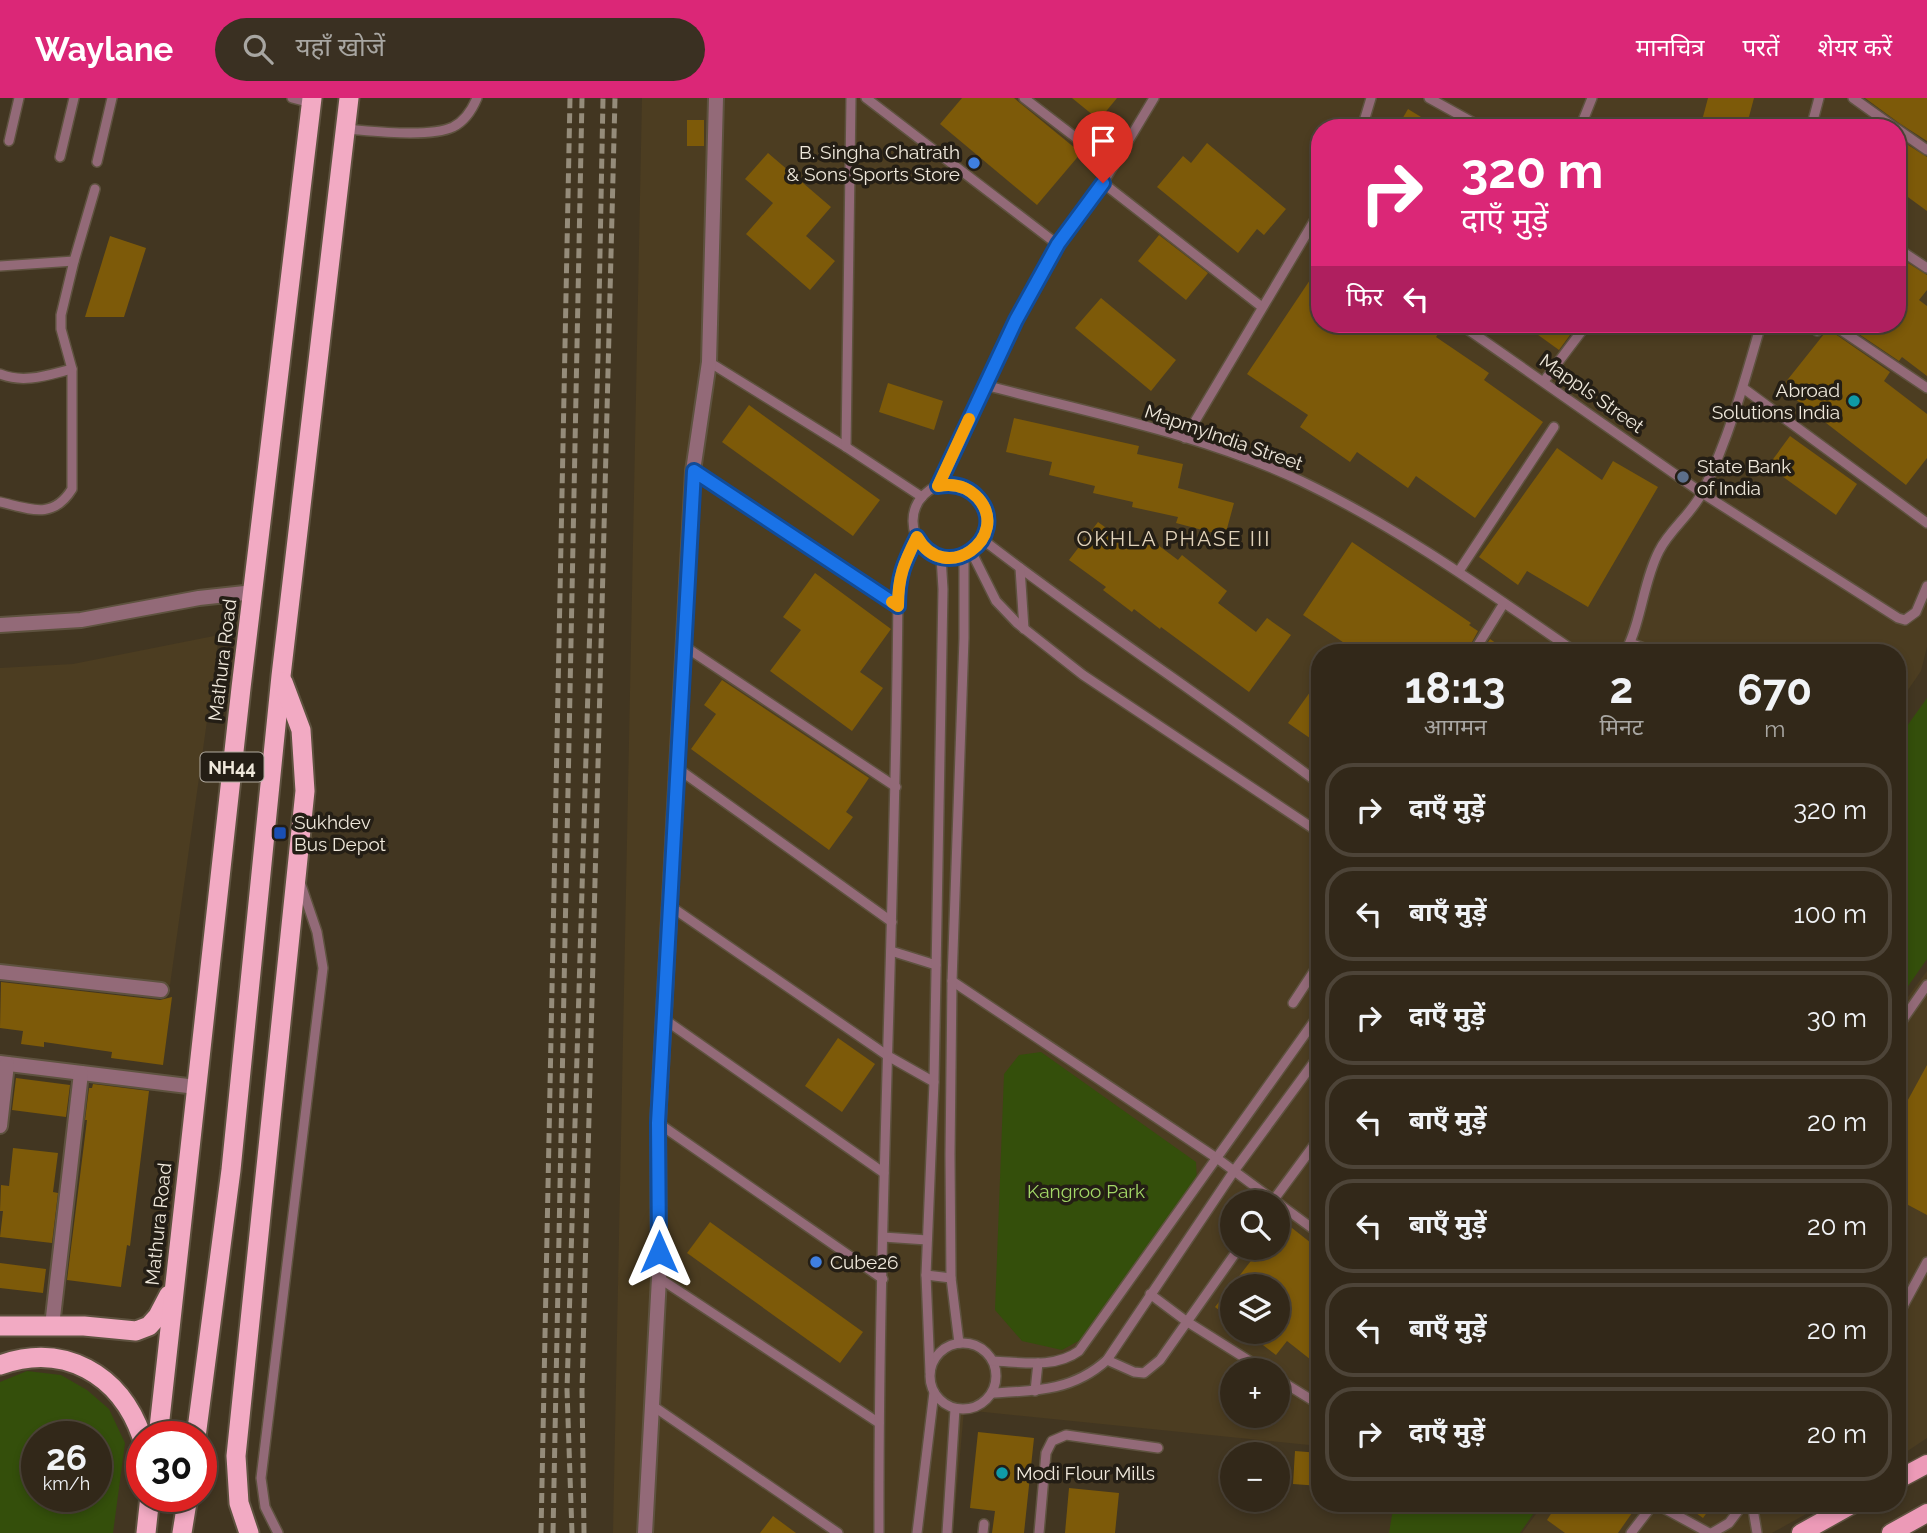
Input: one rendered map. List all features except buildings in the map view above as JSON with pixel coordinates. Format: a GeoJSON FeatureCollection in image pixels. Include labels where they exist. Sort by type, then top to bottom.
{"type":"FeatureCollection","features":[{"type":"Feature","properties":{"kind":"highway","name":"NH44"},"geometry":{"type":"LineString","coordinates":[[198,1421],[231,1170],[281,676],[349,98]]}},
{"type":"Feature","properties":{"kind":"highway","name":"Mathura Road"},"geometry":{"type":"LineString","coordinates":[[160,1421],[196,1087],[312,100]]}},
{"type":"Feature","properties":{"kind":"highway"},"geometry":{"type":"LineString","coordinates":[[249,1533],[239,1503],[236,1456],[305,791],[301,730],[281,676]]}},
{"type":"Feature","properties":{"kind":"highway"},"geometry":{"type":"LineString","coordinates":[[0,1325],[85,1326],[136,1331],[149,1326],[158,1316],[174,1286]]}},
{"type":"Feature","properties":{"kind":"highway"},"geometry":{"type":"LineString","coordinates":[[0,1365],[32,1357],[52,1357],[89,1368],[124,1400],[134,1421]]}},
{"type":"Feature","properties":{"kind":"highway"},"geometry":{"type":"LineString","coordinates":[[146,1533],[148,1512]]}},
{"type":"Feature","properties":{"kind":"highway"},"geometry":{"type":"LineString","coordinates":[[182,1533],[185,1512]]}},
{"type":"Feature","properties":{"kind":"main road"},"geometry":{"type":"LineString","coordinates":[[1906,1475],[1927,1464]]}},
{"type":"Feature","properties":{"kind":"main road"},"geometry":{"type":"LineString","coordinates":[[1801,1533],[1839,1512]]}},
{"type":"Feature","properties":{"kind":"main road"},"geometry":{"type":"LineString","coordinates":[[1891,1533],[1927,1513]]}},
{"type":"Feature","properties":{"kind":"street"},"geometry":{"type":"LineString","coordinates":[[645,1533],[659,1278],[658,1123],[694,471],[709,362],[716,98]]}},
{"type":"Feature","properties":{"kind":"street"},"geometry":{"type":"LineString","coordinates":[[0,625],[81,620],[199,598],[254,592]]}},
{"type":"Feature","properties":{"kind":"street"},"geometry":{"type":"LineString","coordinates":[[0,972],[161,990]]}},
{"type":"Feature","properties":{"kind":"street"},"geometry":{"type":"LineString","coordinates":[[0,1126],[3,1063],[196,1087]]}},
{"type":"Feature","properties":{"kind":"street"},"geometry":{"type":"LineString","coordinates":[[52,1326],[81,1073]]}},
{"type":"Feature","properties":{"kind":"lane"},"geometry":{"type":"LineString","coordinates":[[9,141],[19,98]]}},
{"type":"Feature","properties":{"kind":"lane"},"geometry":{"type":"LineString","coordinates":[[60,157],[74,98]]}},
{"type":"Feature","properties":{"kind":"lane"},"geometry":{"type":"LineString","coordinates":[[97,162],[112,98]]}},
{"type":"Feature","properties":{"kind":"lane"},"geometry":{"type":"LineString","coordinates":[[292,98],[312,100]]}},
{"type":"Feature","properties":{"kind":"lane"},"geometry":{"type":"LineString","coordinates":[[345,130],[440,131],[456,126],[471,112],[477,98]]}},
{"type":"Feature","properties":{"kind":"lane"},"geometry":{"type":"LineString","coordinates":[[846,447],[851,98]]}},
{"type":"Feature","properties":{"kind":"lane"},"geometry":{"type":"LineString","coordinates":[[866,98],[1058,244]]}},
{"type":"Feature","properties":{"kind":"lane"},"geometry":{"type":"LineString","coordinates":[[1024,98],[1113,166]]}},
{"type":"Feature","properties":{"kind":"lane"},"geometry":{"type":"LineString","coordinates":[[938,486],[958,485],[976,495],[986,512],[987,522],[982,539],[968,553],[956,558],[941,557],[928,551],[917,537],[913,515],[922,497],[938,486],[1016,320],[1058,244],[1103,183],[1154,98]]}},
{"type":"Feature","properties":{"kind":"lane"},"geometry":{"type":"LineString","coordinates":[[1365,119],[1371,98]]}},
{"type":"Feature","properties":{"kind":"lane"},"geometry":{"type":"LineString","coordinates":[[1429,98],[1467,119]]}},
{"type":"Feature","properties":{"kind":"lane"},"geometry":{"type":"LineString","coordinates":[[1584,119],[1592,98]]}},
{"type":"Feature","properties":{"kind":"lane"},"geometry":{"type":"LineString","coordinates":[[1813,119],[1819,98]]}},
{"type":"Feature","properties":{"kind":"lane"},"geometry":{"type":"LineString","coordinates":[[1853,98],[1883,119]]}},
{"type":"Feature","properties":{"kind":"lane"},"geometry":{"type":"LineString","coordinates":[[1906,135],[1927,150]]}},
{"type":"Feature","properties":{"kind":"lane"},"geometry":{"type":"LineString","coordinates":[[1103,183],[1262,307]]}},
{"type":"Feature","properties":{"kind":"lane"},"geometry":{"type":"LineString","coordinates":[[0,502],[33,510],[47,510],[64,500],[72,488],[72,369],[61,329],[61,315],[95,189]]}},
{"type":"Feature","properties":{"kind":"lane"},"geometry":{"type":"LineString","coordinates":[[1185,438],[1311,228]]}},
{"type":"Feature","properties":{"kind":"lane"},"geometry":{"type":"LineString","coordinates":[[1906,254],[1927,268]]}},
{"type":"Feature","properties":{"kind":"lane"},"geometry":{"type":"LineString","coordinates":[[0,266],[74,261]]}},
{"type":"Feature","properties":{"kind":"lane","name":"Mappls Street"},"geometry":{"type":"LineString","coordinates":[[1475,333],[1702,493],[1898,618],[1905,620],[1916,612],[1927,586]]}},
{"type":"Feature","properties":{"kind":"lane"},"geometry":{"type":"LineString","coordinates":[[1544,381],[1580,333]]}},
{"type":"Feature","properties":{"kind":"lane"},"geometry":{"type":"LineString","coordinates":[[1630,643],[1658,552],[1702,493],[1726,437],[1758,333]]}},
{"type":"Feature","properties":{"kind":"lane"},"geometry":{"type":"LineString","coordinates":[[1845,333],[1927,388]]}},
{"type":"Feature","properties":{"kind":"lane"},"geometry":{"type":"LineString","coordinates":[[709,362],[922,497]]}},
{"type":"Feature","properties":{"kind":"lane"},"geometry":{"type":"LineString","coordinates":[[0,374],[8,378],[27,380],[72,369]]}},
{"type":"Feature","properties":{"kind":"lane","name":"MapmyIndia Street"},"geometry":{"type":"LineString","coordinates":[[985,385],[1185,438],[1299,480],[1377,519],[1459,571],[1564,644]]}},
{"type":"Feature","properties":{"kind":"lane"},"geometry":{"type":"LineString","coordinates":[[1743,388],[1927,523]]}},
{"type":"Feature","properties":{"kind":"lane"},"geometry":{"type":"LineString","coordinates":[[1459,571],[1554,427]]}},
{"type":"Feature","properties":{"kind":"lane"},"geometry":{"type":"LineString","coordinates":[[694,471],[898,606]]}},
{"type":"Feature","properties":{"kind":"lane"},"geometry":{"type":"LineString","coordinates":[[879,1533],[884,1173],[896,788],[899,577],[917,537]]}},
{"type":"Feature","properties":{"kind":"lane"},"geometry":{"type":"LineString","coordinates":[[982,539],[1311,777]]}},
{"type":"Feature","properties":{"kind":"lane"},"geometry":{"type":"LineString","coordinates":[[968,553],[996,601],[1024,629],[1083,674],[1311,828]]}},
{"type":"Feature","properties":{"kind":"lane"},"geometry":{"type":"LineString","coordinates":[[959,1343],[951,1278],[952,981],[968,553]]}},
{"type":"Feature","properties":{"kind":"lane"},"geometry":{"type":"LineString","coordinates":[[917,1533],[934,1392],[930,1372],[926,1275],[934,1082],[943,589],[941,557]]}},
{"type":"Feature","properties":{"kind":"lane"},"geometry":{"type":"LineString","coordinates":[[1020,568],[1024,629]]}},
{"type":"Feature","properties":{"kind":"lane"},"geometry":{"type":"LineString","coordinates":[[1479,644],[1504,603]]}},
{"type":"Feature","properties":{"kind":"lane"},"geometry":{"type":"LineString","coordinates":[[684,646],[896,788]]}},
{"type":"Feature","properties":{"kind":"lane"},"geometry":{"type":"LineString","coordinates":[[677,768],[892,922]]}},
{"type":"Feature","properties":{"kind":"lane"},"geometry":{"type":"LineString","coordinates":[[278,1533],[265,1507],[261,1478],[323,968],[317,932],[297,873]]}},
{"type":"Feature","properties":{"kind":"lane"},"geometry":{"type":"LineString","coordinates":[[670,906],[888,1056],[934,1082]]}},
{"type":"Feature","properties":{"kind":"lane"},"geometry":{"type":"LineString","coordinates":[[891,951],[936,965]]}},
{"type":"Feature","properties":{"kind":"lane"},"geometry":{"type":"LineString","coordinates":[[1293,1003],[1311,976]]}},
{"type":"Feature","properties":{"kind":"lane"},"geometry":{"type":"LineString","coordinates":[[952,981],[1218,1159],[1259,1190]]}},
{"type":"Feature","properties":{"kind":"lane"},"geometry":{"type":"LineString","coordinates":[[1906,1015],[1927,985]]}},
{"type":"Feature","properties":{"kind":"lane"},"geometry":{"type":"LineString","coordinates":[[664,1020],[884,1173]]}},
{"type":"Feature","properties":{"kind":"lane"},"geometry":{"type":"LineString","coordinates":[[993,1361],[1062,1361],[1079,1352],[1311,1026]]}},
{"type":"Feature","properties":{"kind":"lane"},"geometry":{"type":"LineString","coordinates":[[992,1393],[1035,1391],[1063,1386],[1080,1380],[1107,1360],[1234,1171],[1311,1066]]}},
{"type":"Feature","properties":{"kind":"lane"},"geometry":{"type":"LineString","coordinates":[[658,1123],[883,1279]]}},
{"type":"Feature","properties":{"kind":"lane"},"geometry":{"type":"LineString","coordinates":[[1283,1190],[1311,1150]]}},
{"type":"Feature","properties":{"kind":"lane"},"geometry":{"type":"LineString","coordinates":[[1290,1213],[1311,1228]]}},
{"type":"Feature","properties":{"kind":"lane"},"geometry":{"type":"LineString","coordinates":[[883,1237],[927,1240]]}},
{"type":"Feature","properties":{"kind":"lane"},"geometry":{"type":"LineString","coordinates":[[1107,1360],[1133,1372],[1144,1373],[1160,1360],[1230,1260]]}},
{"type":"Feature","properties":{"kind":"lane"},"geometry":{"type":"LineString","coordinates":[[1906,1300],[1927,1262]]}},
{"type":"Feature","properties":{"kind":"lane"},"geometry":{"type":"LineString","coordinates":[[926,1275],[951,1278]]}},
{"type":"Feature","properties":{"kind":"lane"},"geometry":{"type":"LineString","coordinates":[[659,1278],[879,1423]]}},
{"type":"Feature","properties":{"kind":"lane"},"geometry":{"type":"LineString","coordinates":[[1150,1294],[1186,1321],[1245,1358]]}},
{"type":"Feature","properties":{"kind":"lane"},"geometry":{"type":"LineString","coordinates":[[930,1372],[934,1359],[944,1348],[970,1343],[981,1348],[993,1361],[996,1375],[992,1393],[985,1402],[975,1407],[956,1409],[944,1403],[934,1392]]}},
{"type":"Feature","properties":{"kind":"lane"},"geometry":{"type":"LineString","coordinates":[[1035,1391],[1038,1363]]}},
{"type":"Feature","properties":{"kind":"lane"},"geometry":{"type":"LineString","coordinates":[[1290,1386],[1311,1399]]}},
{"type":"Feature","properties":{"kind":"lane"},"geometry":{"type":"LineString","coordinates":[[653,1406],[838,1533]]}},
{"type":"Feature","properties":{"kind":"lane"},"geometry":{"type":"LineString","coordinates":[[947,1533],[956,1409]]}},
{"type":"Feature","properties":{"kind":"lane"},"geometry":{"type":"LineString","coordinates":[[1039,1533],[1046,1453],[1052,1441],[1066,1435],[1158,1448]]}},
{"type":"Feature","properties":{"kind":"lane"},"geometry":{"type":"LineString","coordinates":[[1631,1533],[1647,1512]]}},
{"type":"Feature","properties":{"kind":"lane"},"geometry":{"type":"LineString","coordinates":[[1670,1512],[1710,1533],[1729,1523],[1737,1512]]}},
{"type":"Feature","properties":{"kind":"lane"},"geometry":{"type":"LineString","coordinates":[[1754,1512],[1757,1533]]}},
{"type":"Feature","properties":{"kind":"shaded area"},"geometry":{"type":"Polygon","coordinates":[[[642,98],[1927,98],[1927,647],[1921,671],[1906,693],[1906,644],[1311,644],[1311,1445],[964,1410],[953,1533],[613,1533],[642,98]]]}},
{"type":"Feature","properties":{"kind":"shaded area"},"geometry":{"type":"Polygon","coordinates":[[[219,635],[170,985],[0,966],[0,668],[73,664],[219,635]]]}},
{"type":"Feature","properties":{"kind":"shaded area"},"geometry":{"type":"Polygon","coordinates":[[[1927,971],[1927,1438],[1906,1452],[1906,1000],[1927,971]]]}},
{"type":"Feature","properties":{"kind":"shaded area"},"geometry":{"type":"Polygon","coordinates":[[[1537,1512],[1810,1512],[1772,1533],[1522,1533],[1537,1512]]]}},
{"type":"Feature","properties":{"kind":"green space"},"geometry":{"type":"Polygon","coordinates":[[[1927,698],[1927,959],[1906,989],[1906,727],[1927,698]]]}},
{"type":"Feature","properties":{"kind":"green space","name":"Kangroo Park"},"geometry":{"type":"Polygon","coordinates":[[[1041,1052],[1196,1162],[1197,1183],[1084,1338],[1062,1350],[1022,1341],[995,1310],[1004,1074],[1019,1055],[1041,1052]]]}},
{"type":"Feature","properties":{"kind":"green space"},"geometry":{"type":"Polygon","coordinates":[[[27,1371],[61,1375],[87,1390],[109,1409],[125,1443],[113,1533],[0,1533],[0,1382],[27,1371]]]}},
{"type":"Feature","properties":{"kind":"green space"},"geometry":{"type":"Polygon","coordinates":[[[1392,1512],[1535,1512],[1520,1533],[1389,1533],[1392,1512]]]}},
{"type":"Feature","properties":{"kind":"railway"},"geometry":{"type":"LineString","coordinates":[[541,1533],[570,98]]}},
{"type":"Feature","properties":{"kind":"railway"},"geometry":{"type":"LineString","coordinates":[[553,1533],[582,98]]}},
{"type":"Feature","properties":{"kind":"railway"},"geometry":{"type":"LineString","coordinates":[[572,1533],[567,1390],[598,356],[603,98]]}},
{"type":"Feature","properties":{"kind":"railway"},"geometry":{"type":"LineString","coordinates":[[584,1533],[582,1391],[615,98]]}},
{"type":"Feature","properties":{"kind":"slow traffic"},"geometry":{"type":"LineString","coordinates":[[892,602],[898,606],[902,566],[917,537],[920,544],[936,556],[956,558],[974,549],[985,532],[986,512],[976,495],[958,485],[938,486],[969,419]]}},
{"type":"Feature","properties":{"kind":"place","name":"B. Singha Chatrath & Sons Sports Store"},"geometry":{"type":"Point","coordinates":[974,163]}},
{"type":"Feature","properties":{"kind":"place","name":"Abroad Solutions India"},"geometry":{"type":"Point","coordinates":[1854,401]}},
{"type":"Feature","properties":{"kind":"place","name":"State Bank of India"},"geometry":{"type":"Point","coordinates":[1683,477]}},
{"type":"Feature","properties":{"kind":"place","name":"Sukhdev Bus Depot"},"geometry":{"type":"Point","coordinates":[280,833]}},
{"type":"Feature","properties":{"kind":"place","name":"Cube26"},"geometry":{"type":"Point","coordinates":[816,1262]}},
{"type":"Feature","properties":{"kind":"place","name":"Modi Flour Mills"},"geometry":{"type":"Point","coordinates":[1002,1473]}},
{"type":"Feature","properties":{"kind":"district","name":"OKHLA PHASE III"},"geometry":{"type":"Point","coordinates":[1174,538]}},
{"type":"Feature","properties":{"kind":"route"},"geometry":{"type":"LineString","coordinates":[[659,1252],[658,1123],[694,471],[898,606],[902,566],[917,537],[928,551],[946,558],[966,555],[981,541],[987,522],[986,512],[976,495],[958,485],[938,486],[1016,320],[1058,244],[1103,183]]}}]}
